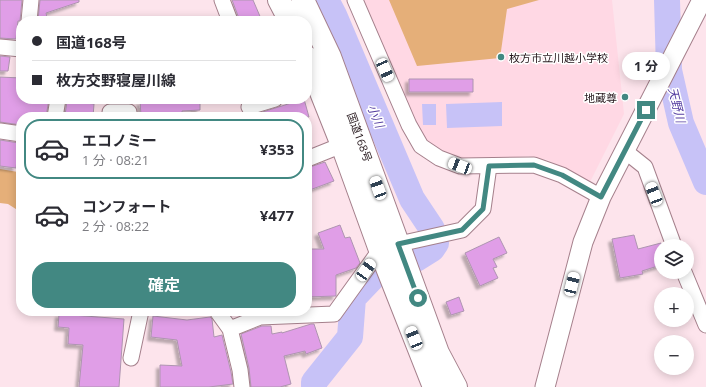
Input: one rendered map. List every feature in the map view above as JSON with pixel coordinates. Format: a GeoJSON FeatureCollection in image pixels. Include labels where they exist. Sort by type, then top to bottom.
{"type":"FeatureCollection","features":[{"type":"Feature","properties":{"kind":"highway"},"geometry":{"type":"LineString","coordinates":[[280,0],[288,16]]}},
{"type":"Feature","properties":{"kind":"highway","name":"国道168号"},"geometry":{"type":"LineString","coordinates":[[303,0],[311,16]]}},
{"type":"Feature","properties":{"kind":"highway","name":"国道168号"},"geometry":{"type":"LineString","coordinates":[[312,19],[330,57],[434,387]]}},
{"type":"Feature","properties":{"kind":"highway","name":"国道168号"},"geometry":{"type":"LineString","coordinates":[[313,87],[342,145],[438,353],[456,387]]}},
{"type":"Feature","properties":{"kind":"main road"},"geometry":{"type":"LineString","coordinates":[[545,387],[583,242],[601,197],[702,0]]}},
{"type":"Feature","properties":{"kind":"street"},"geometry":{"type":"LineString","coordinates":[[29,16],[31,0]]}},
{"type":"Feature","properties":{"kind":"street"},"geometry":{"type":"LineString","coordinates":[[222,0],[228,16]]}},
{"type":"Feature","properties":{"kind":"street"},"geometry":{"type":"LineString","coordinates":[[355,0],[409,125],[422,146],[439,158],[460,166],[534,165],[562,175],[601,197]]}},
{"type":"Feature","properties":{"kind":"street"},"geometry":{"type":"LineString","coordinates":[[0,47],[16,49]]}},
{"type":"Feature","properties":{"kind":"street"},"geometry":{"type":"LineString","coordinates":[[249,107],[259,104]]}},
{"type":"Feature","properties":{"kind":"street"},"geometry":{"type":"LineString","coordinates":[[110,112],[129,112]]}},
{"type":"Feature","properties":{"kind":"street"},"geometry":{"type":"LineString","coordinates":[[0,131],[16,133]]}},
{"type":"Feature","properties":{"kind":"street"},"geometry":{"type":"LineString","coordinates":[[312,157],[342,145]]}},
{"type":"Feature","properties":{"kind":"street"},"geometry":{"type":"LineString","coordinates":[[625,151],[645,167],[671,239]]}},
{"type":"Feature","properties":{"kind":"street"},"geometry":{"type":"LineString","coordinates":[[312,315],[334,314],[389,247],[462,230],[483,209],[489,166]]}},
{"type":"Feature","properties":{"kind":"street"},"geometry":{"type":"LineString","coordinates":[[687,279],[706,325]]}},
{"type":"Feature","properties":{"kind":"street"},"geometry":{"type":"LineString","coordinates":[[131,358],[140,316]]}},
{"type":"Feature","properties":{"kind":"street"},"geometry":{"type":"LineString","coordinates":[[221,316],[230,329],[240,370],[242,387]]}},
{"type":"Feature","properties":{"kind":"street"},"geometry":{"type":"LineString","coordinates":[[230,329],[260,317],[285,316]]}},
{"type":"Feature","properties":{"kind":"shaded area","name":"枚方市立川越小学校"},"geometry":{"type":"Polygon","coordinates":[[[360,0],[612,0],[624,114],[589,184],[548,160],[528,156],[460,163],[425,145],[360,0]]]}},
{"type":"Feature","properties":{"kind":"shaded area"},"geometry":{"type":"Polygon","coordinates":[[[389,0],[539,0],[507,9],[500,58],[417,66],[389,0]]]}},
{"type":"Feature","properties":{"kind":"shaded area"},"geometry":{"type":"Polygon","coordinates":[[[502,102],[502,126],[447,128],[446,104],[502,102]]]}},
{"type":"Feature","properties":{"kind":"shaded area"},"geometry":{"type":"Polygon","coordinates":[[[422,104],[436,104],[436,125],[423,125],[422,104]]]}},
{"type":"Feature","properties":{"kind":"shaded area"},"geometry":{"type":"Polygon","coordinates":[[[0,169],[16,172],[16,209],[8,204],[0,203],[0,169]]]}},
{"type":"Feature","properties":{"kind":"building"},"geometry":{"type":"Polygon","coordinates":[[[0,0],[22,0],[20,16],[16,16],[16,39],[0,38],[0,0]]]}},
{"type":"Feature","properties":{"kind":"building"},"geometry":{"type":"Polygon","coordinates":[[[40,0],[79,0],[79,2],[46,13],[47,16],[38,16],[40,0]]]}},
{"type":"Feature","properties":{"kind":"building"},"geometry":{"type":"Polygon","coordinates":[[[232,0],[253,0],[260,16],[238,16],[232,0]]]}},
{"type":"Feature","properties":{"kind":"building"},"geometry":{"type":"Polygon","coordinates":[[[0,56],[10,57],[8,71],[0,71],[0,56]]]}},
{"type":"Feature","properties":{"kind":"building"},"geometry":{"type":"Polygon","coordinates":[[[0,77],[16,78],[16,104],[48,104],[47,112],[16,112],[16,124],[0,122],[0,77]]]}},
{"type":"Feature","properties":{"kind":"building"},"geometry":{"type":"Polygon","coordinates":[[[409,79],[473,79],[473,92],[409,92],[409,79]]]}},
{"type":"Feature","properties":{"kind":"building"},"geometry":{"type":"Polygon","coordinates":[[[67,104],[94,104],[93,112],[65,112],[67,104]]]}},
{"type":"Feature","properties":{"kind":"building"},"geometry":{"type":"Polygon","coordinates":[[[140,104],[200,104],[200,110],[182,112],[141,112],[140,104]]]}},
{"type":"Feature","properties":{"kind":"building"},"geometry":{"type":"Polygon","coordinates":[[[288,104],[305,104],[308,112],[263,112],[288,104]]]}},
{"type":"Feature","properties":{"kind":"building"},"geometry":{"type":"Polygon","coordinates":[[[0,140],[16,143],[16,168],[0,166],[0,140]]]}},
{"type":"Feature","properties":{"kind":"building"},"geometry":{"type":"Polygon","coordinates":[[[325,162],[334,181],[312,189],[312,166],[325,162]]]}},
{"type":"Feature","properties":{"kind":"building"},"geometry":{"type":"Polygon","coordinates":[[[340,225],[345,238],[350,237],[360,263],[356,268],[336,275],[336,296],[312,297],[312,249],[324,249],[318,233],[340,225]]]}},
{"type":"Feature","properties":{"kind":"building"},"geometry":{"type":"Polygon","coordinates":[[[634,235],[638,249],[654,245],[654,267],[642,271],[643,274],[620,278],[612,239],[634,235]]]}},
{"type":"Feature","properties":{"kind":"building"},"geometry":{"type":"Polygon","coordinates":[[[499,237],[507,253],[493,259],[497,267],[493,268],[498,278],[480,286],[465,253],[499,237]]]}},
{"type":"Feature","properties":{"kind":"building"},"geometry":{"type":"Polygon","coordinates":[[[459,297],[464,311],[451,315],[446,302],[459,297]]]}},
{"type":"Feature","properties":{"kind":"building"},"geometry":{"type":"Polygon","coordinates":[[[59,316],[85,316],[124,319],[119,387],[79,387],[83,345],[68,344],[69,328],[58,327],[59,316]]]}},
{"type":"Feature","properties":{"kind":"building"},"geometry":{"type":"Polygon","coordinates":[[[153,316],[187,320],[210,317],[212,319],[214,337],[222,335],[233,384],[209,387],[160,387],[160,365],[182,366],[177,340],[151,337],[153,316]]]}},
{"type":"Feature","properties":{"kind":"building"},"geometry":{"type":"Polygon","coordinates":[[[314,324],[322,348],[306,354],[305,351],[284,356],[291,384],[280,387],[251,387],[249,368],[241,334],[262,326],[271,326],[272,334],[282,333],[314,324]]]}},
{"type":"Feature","properties":{"kind":"waterway","name":"小川"},"geometry":{"type":"LineString","coordinates":[[326,0],[334,15],[412,199],[432,229]]}},
{"type":"Feature","properties":{"kind":"waterway","name":"天野川"},"geometry":{"type":"LineString","coordinates":[[667,0],[669,70],[681,123],[706,182]]}},
{"type":"Feature","properties":{"kind":"waterway","name":"小川"},"geometry":{"type":"LineString","coordinates":[[416,259],[432,249],[436,243]]}},
{"type":"Feature","properties":{"kind":"waterway","name":"小川"},"geometry":{"type":"LineString","coordinates":[[314,387],[314,382],[350,337],[353,298],[374,276]]}},
{"type":"Feature","properties":{"kind":"place","name":"枚方市立川越小学校"},"geometry":{"type":"Point","coordinates":[501,57]}},
{"type":"Feature","properties":{"kind":"place","name":"地蔵尊"},"geometry":{"type":"Point","coordinates":[625,97]}},
{"type":"Feature","properties":{"kind":"route"},"geometry":{"type":"LineString","coordinates":[[418,298],[398,244],[462,230],[483,209],[489,166],[534,165],[562,175],[601,197],[646,110]]}}]}
